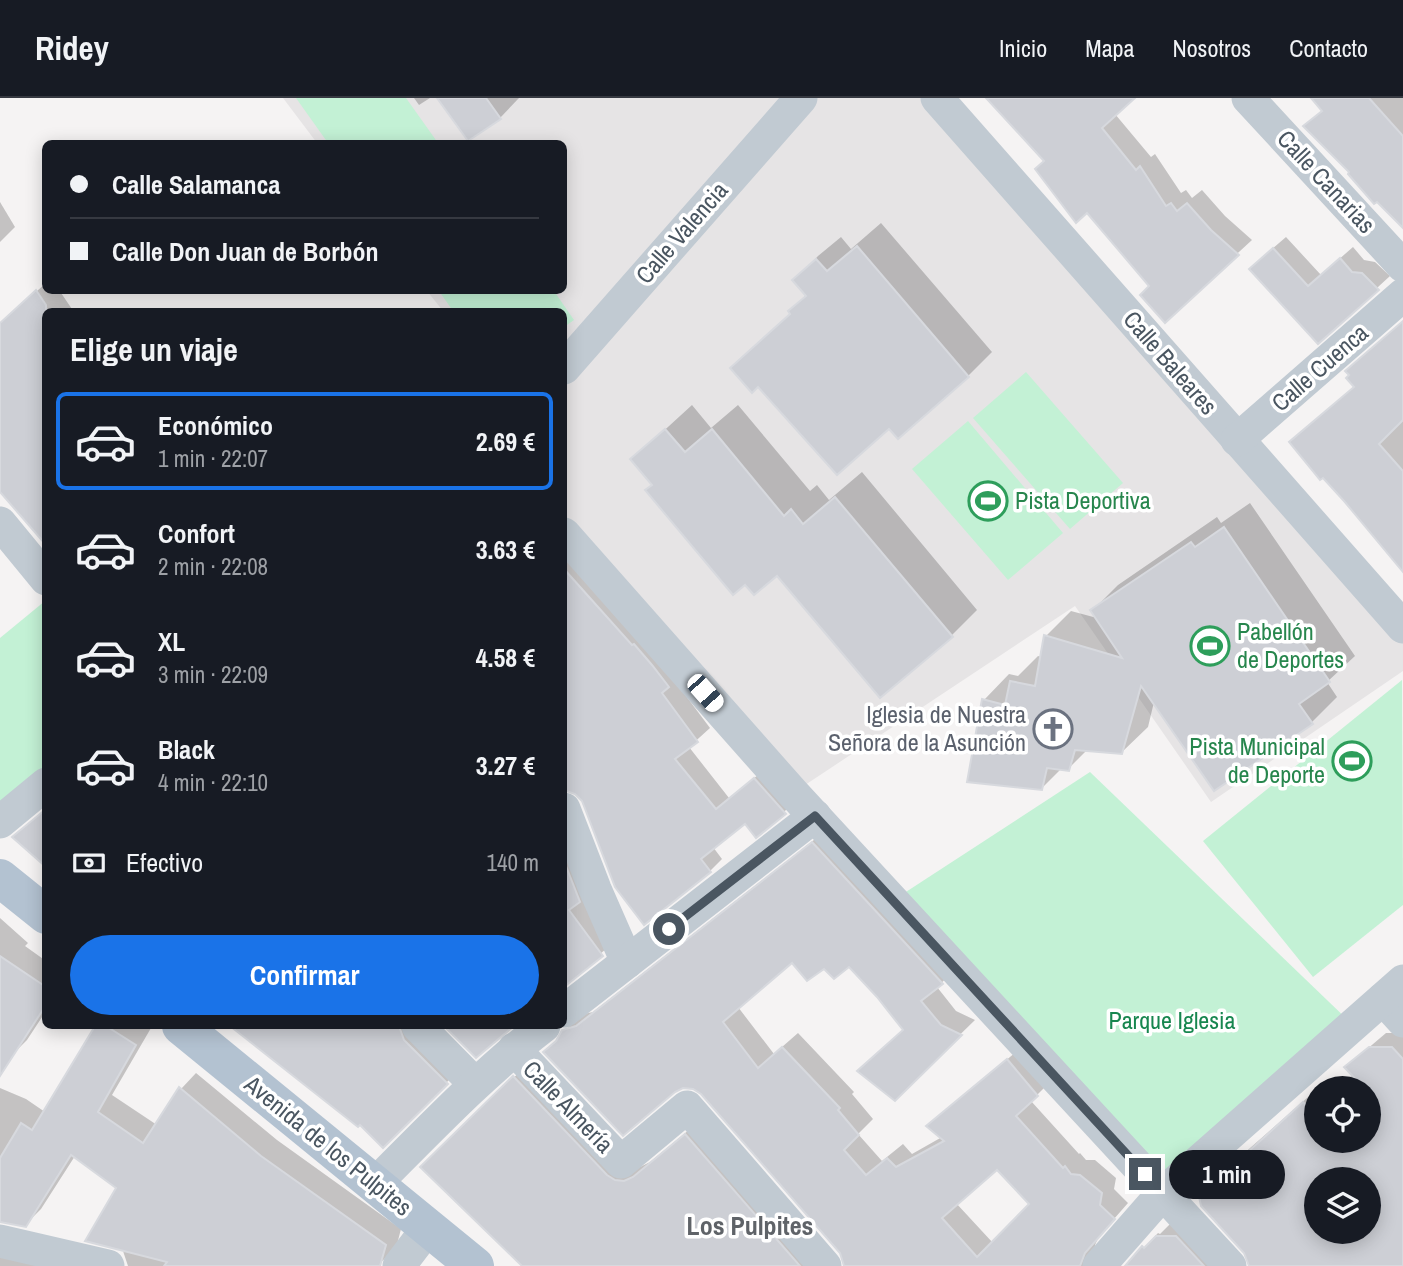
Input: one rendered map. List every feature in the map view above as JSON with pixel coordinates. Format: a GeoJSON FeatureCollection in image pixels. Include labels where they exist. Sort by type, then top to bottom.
{"type":"FeatureCollection","features":[{"type":"Feature","properties":{"kind":"main road"},"geometry":{"type":"LineString","coordinates":[[0,878],[42,912]]}},
{"type":"Feature","properties":{"kind":"main road","name":"Avenida de los Pulpites"},"geometry":{"type":"LineString","coordinates":[[185,1029],[475,1266]]}},
{"type":"Feature","properties":{"kind":"street","name":"Calle Valencia"},"geometry":{"type":"LineString","coordinates":[[567,365],[801,98]]}},
{"type":"Feature","properties":{"kind":"street","name":"Calle Baleares"},"geometry":{"type":"LineString","coordinates":[[937,98],[1403,627]]}},
{"type":"Feature","properties":{"kind":"street","name":"Calle Canarias"},"geometry":{"type":"LineString","coordinates":[[1248,98],[1403,266]]}},
{"type":"Feature","properties":{"kind":"street","name":"Calle Cuenca"},"geometry":{"type":"LineString","coordinates":[[1237,440],[1403,295]]}},
{"type":"Feature","properties":{"kind":"street"},"geometry":{"type":"LineString","coordinates":[[0,523],[42,574]]}},
{"type":"Feature","properties":{"kind":"street"},"geometry":{"type":"LineString","coordinates":[[567,537],[815,816],[1230,1266]]}},
{"type":"Feature","properties":{"kind":"street"},"geometry":{"type":"LineString","coordinates":[[0,822],[42,787]]}},
{"type":"Feature","properties":{"kind":"street"},"geometry":{"type":"LineString","coordinates":[[567,1009],[815,816]]}},
{"type":"Feature","properties":{"kind":"street"},"geometry":{"type":"LineString","coordinates":[[567,817],[627,962]]}},
{"type":"Feature","properties":{"kind":"street"},"geometry":{"type":"LineString","coordinates":[[1099,1266],[1163,1194],[1396,1000]]}},
{"type":"Feature","properties":{"kind":"street"},"geometry":{"type":"LineString","coordinates":[[421,1029],[475,1084]]}},
{"type":"Feature","properties":{"kind":"street"},"geometry":{"type":"LineString","coordinates":[[375,1184],[475,1084],[540,1029]]}},
{"type":"Feature","properties":{"kind":"street","name":"Calle Almería"},"geometry":{"type":"LineString","coordinates":[[514,1049],[621,1162],[687,1107],[825,1266]]}},
{"type":"Feature","properties":{"kind":"street"},"geometry":{"type":"LineString","coordinates":[[399,1266],[428,1228]]}},
{"type":"Feature","properties":{"kind":"street"},"geometry":{"type":"LineString","coordinates":[[0,1241],[108,1266]]}},
{"type":"Feature","properties":{"kind":"shaded area"},"geometry":{"type":"Polygon","coordinates":[[[283,98],[937,98],[1403,631],[1403,671],[1211,802],[1075,606],[793,793],[567,537],[567,308],[441,308],[429,294],[567,294],[567,140],[315,140],[283,98]]]}},
{"type":"Feature","properties":{"kind":"green space"},"geometry":{"type":"Polygon","coordinates":[[[296,98],[406,98],[436,140],[326,140],[296,98]]]}},
{"type":"Feature","properties":{"kind":"green space"},"geometry":{"type":"Polygon","coordinates":[[[441,294],[556,294],[566,308],[451,308],[441,294]]]}},
{"type":"Feature","properties":{"kind":"green space"},"geometry":{"type":"Polygon","coordinates":[[[567,310],[574,320],[567,325],[567,310]]]}},
{"type":"Feature","properties":{"kind":"green space","name":"Pista Deportiva"},"geometry":{"type":"Polygon","coordinates":[[[1026,372],[1123,483],[1070,529],[973,418],[1026,372]]]}},
{"type":"Feature","properties":{"kind":"green space","name":"Pista Deportiva"},"geometry":{"type":"Polygon","coordinates":[[[968,421],[1063,533],[1008,580],[912,469],[968,421]]]}},
{"type":"Feature","properties":{"kind":"green space"},"geometry":{"type":"Polygon","coordinates":[[[42,603],[42,787],[0,822],[0,638],[42,603]]]}},
{"type":"Feature","properties":{"kind":"green space","name":"Pista Municipal de Deporte"},"geometry":{"type":"Polygon","coordinates":[[[1402,680],[1403,905],[1313,977],[1203,841],[1402,680]]]}},
{"type":"Feature","properties":{"kind":"green space","name":"Parque Iglesia"},"geometry":{"type":"Polygon","coordinates":[[[1090,772],[1353,1025],[1163,1193],[892,901],[1090,772]]]}},
{"type":"Feature","properties":{"kind":"building"},"geometry":{"type":"Polygon","coordinates":[[[437,98],[486,98],[501,119],[467,140],[437,98]]]}},
{"type":"Feature","properties":{"kind":"building"},"geometry":{"type":"Polygon","coordinates":[[[986,98],[1135,98],[1102,128],[1136,170],[1140,166],[1166,206],[1171,203],[1177,211],[1187,203],[1211,230],[1239,255],[1165,323],[1140,295],[1149,286],[1087,213],[1076,223],[1035,169],[1044,161],[986,98]]]}},
{"type":"Feature","properties":{"kind":"building"},"geometry":{"type":"Polygon","coordinates":[[[1311,98],[1369,98],[1403,136],[1403,228],[1377,202],[1374,204],[1349,172],[1303,126],[1322,111],[1311,98]]]}},
{"type":"Feature","properties":{"kind":"building"},"geometry":{"type":"Polygon","coordinates":[[[857,246],[969,377],[898,439],[889,429],[837,475],[758,387],[752,393],[730,368],[806,296],[792,280],[816,259],[827,271],[857,246]]]}},
{"type":"Feature","properties":{"kind":"building"},"geometry":{"type":"Polygon","coordinates":[[[1273,248],[1308,286],[1340,258],[1352,272],[1362,273],[1379,290],[1318,344],[1249,269],[1273,248]]]}},
{"type":"Feature","properties":{"kind":"building"},"geometry":{"type":"Polygon","coordinates":[[[36,290],[46,305],[46,308],[42,308],[42,540],[0,492],[0,323],[36,290]]]}},
{"type":"Feature","properties":{"kind":"building"},"geometry":{"type":"Polygon","coordinates":[[[1403,321],[1403,420],[1379,444],[1403,471],[1403,572],[1344,501],[1323,478],[1320,480],[1289,442],[1354,387],[1346,378],[1349,375],[1345,371],[1403,321]]]}},
{"type":"Feature","properties":{"kind":"building"},"geometry":{"type":"Polygon","coordinates":[[[665,429],[685,452],[712,429],[784,516],[791,509],[803,524],[835,497],[953,637],[880,698],[777,576],[754,595],[745,585],[733,595],[645,490],[652,485],[630,459],[665,429]]]}},
{"type":"Feature","properties":{"kind":"building","name":"Pabellón de Deportes"},"geometry":{"type":"Polygon","coordinates":[[[1224,527],[1330,682],[1299,704],[1313,724],[1214,791],[1141,686],[1122,754],[1075,750],[1069,771],[1047,768],[1042,790],[967,782],[982,699],[1005,705],[1010,681],[1035,686],[1044,635],[1122,658],[1090,610],[1191,542],[1195,547],[1224,527]]]}},
{"type":"Feature","properties":{"kind":"building"},"geometry":{"type":"Polygon","coordinates":[[[567,572],[632,645],[634,644],[669,687],[662,693],[698,742],[675,759],[716,809],[754,778],[786,814],[756,838],[745,824],[701,859],[711,872],[644,925],[615,887],[582,801],[567,791],[567,572]]]}},
{"type":"Feature","properties":{"kind":"building"},"geometry":{"type":"Polygon","coordinates":[[[42,812],[42,863],[12,837],[42,812]]]}},
{"type":"Feature","properties":{"kind":"building"},"geometry":{"type":"Polygon","coordinates":[[[812,842],[943,984],[921,1001],[941,1025],[962,1035],[895,1101],[857,1071],[903,1030],[849,967],[834,979],[824,969],[807,981],[792,963],[723,1022],[758,1068],[782,1047],[840,1108],[838,1110],[859,1135],[844,1150],[866,1175],[887,1158],[896,1167],[944,1141],[926,1126],[1007,1059],[1038,1096],[1016,1116],[1063,1168],[1065,1166],[1071,1174],[1080,1175],[1102,1193],[1100,1205],[1115,1219],[1085,1253],[1080,1266],[844,1266],[840,1253],[701,1094],[693,1089],[683,1088],[675,1092],[623,1136],[543,1052],[556,1041],[562,1030],[576,1026],[812,842]],[[997,1170],[942,1218],[977,1257],[1029,1204],[997,1170]]]}},
{"type":"Feature","properties":{"kind":"building"},"geometry":{"type":"Polygon","coordinates":[[[567,869],[580,902],[569,910],[603,956],[567,985],[567,869]]]}},
{"type":"Feature","properties":{"kind":"building"},"geometry":{"type":"Polygon","coordinates":[[[0,956],[42,984],[42,1011],[0,1076],[0,956]]]}},
{"type":"Feature","properties":{"kind":"building"},"geometry":{"type":"Polygon","coordinates":[[[93,1029],[111,1029],[136,1045],[98,1112],[143,1143],[179,1087],[261,1156],[386,1245],[380,1266],[164,1266],[167,1262],[85,1241],[116,1188],[71,1155],[26,1227],[0,1222],[0,1158],[21,1123],[32,1130],[93,1029]]]}},
{"type":"Feature","properties":{"kind":"building"},"geometry":{"type":"Polygon","coordinates":[[[234,1029],[400,1029],[404,1040],[448,1084],[383,1148],[360,1125],[358,1127],[234,1029]]]}},
{"type":"Feature","properties":{"kind":"building"},"geometry":{"type":"Polygon","coordinates":[[[447,1029],[510,1029],[476,1058],[447,1029]]]}},
{"type":"Feature","properties":{"kind":"building"},"geometry":{"type":"Polygon","coordinates":[[[1369,1047],[1392,1047],[1403,1059],[1403,1266],[1249,1266],[1244,1253],[1201,1206],[1198,1192],[1303,1102],[1304,1153],[1381,1153],[1381,1076],[1353,1076],[1344,1067],[1369,1047]]]}},
{"type":"Feature","properties":{"kind":"building"},"geometry":{"type":"Polygon","coordinates":[[[513,1076],[607,1175],[615,1180],[624,1181],[633,1177],[685,1134],[800,1266],[522,1266],[420,1167],[513,1076]]]}},
{"type":"Feature","properties":{"kind":"building"},"geometry":{"type":"Polygon","coordinates":[[[1156,1236],[1176,1236],[1204,1266],[1125,1266],[1142,1246],[1144,1248],[1156,1236]]]}},
{"type":"Feature","properties":{"kind":"place","name":"Pista Deportiva"},"geometry":{"type":"Point","coordinates":[988,501]}},
{"type":"Feature","properties":{"kind":"place","name":"Pabellón de Deportes"},"geometry":{"type":"Point","coordinates":[1210,646]}},
{"type":"Feature","properties":{"kind":"place","name":"Iglesia de Nuestra Señora de la Asunción"},"geometry":{"type":"Point","coordinates":[1053,729]}},
{"type":"Feature","properties":{"kind":"place","name":"Pista Municipal de Deporte"},"geometry":{"type":"Point","coordinates":[1352,761]}},
{"type":"Feature","properties":{"kind":"district","name":"Los Pulpites"},"geometry":{"type":"Point","coordinates":[750,1226]}},
{"type":"Feature","properties":{"kind":"route"},"geometry":{"type":"LineString","coordinates":[[669,929],[815,816],[1145,1174]]}}]}
